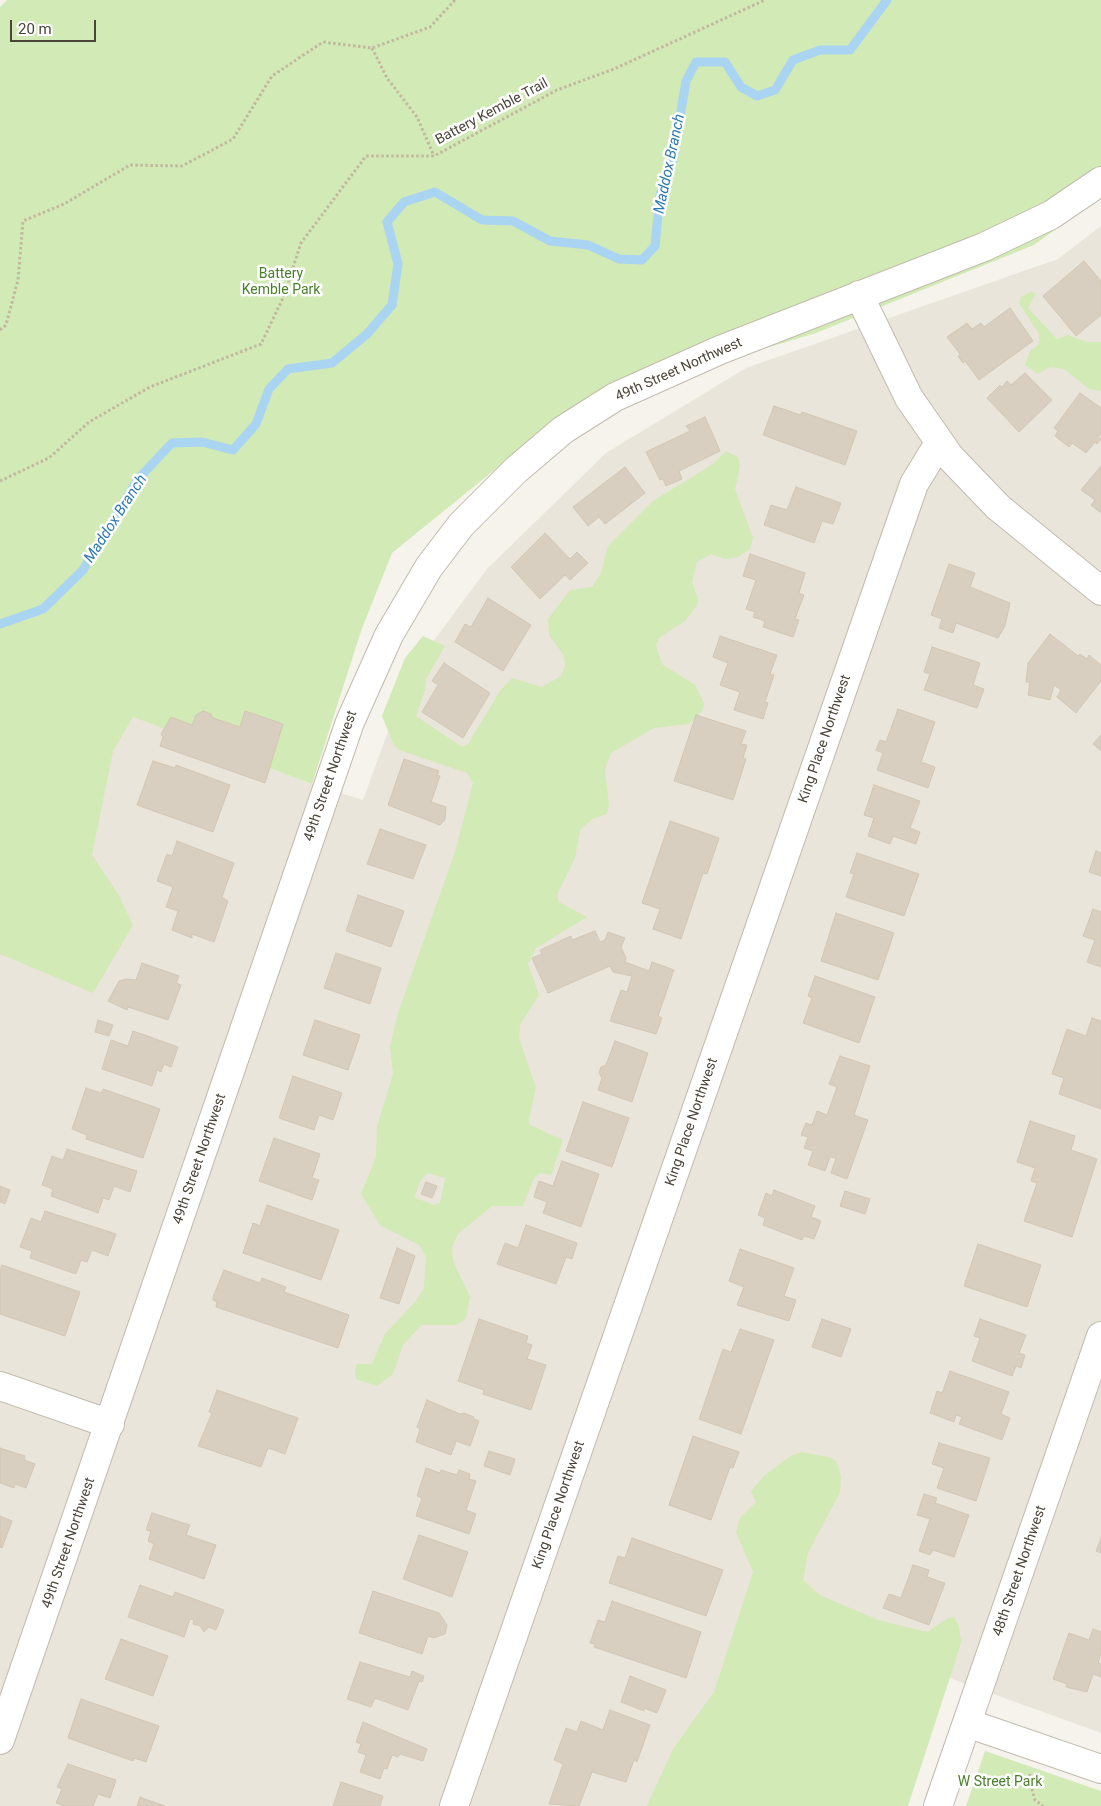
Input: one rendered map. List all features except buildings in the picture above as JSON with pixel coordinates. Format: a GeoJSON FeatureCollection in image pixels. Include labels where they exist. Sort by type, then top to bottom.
{"type":"FeatureCollection","features":[{"type":"Feature","properties":{"kind":"street","name":"49th Street Northwest"},"geometry":{"type":"LineString","coordinates":[[0,1740],[110,1424],[352,714],[389,635],[429,567],[454,534],[484,500],[549,442],[590,412],[628,390],[671,370],[859,295],[936,267],[1028,227],[1065,206],[1101,181]]}},
{"type":"Feature","properties":{"kind":"street"},"geometry":{"type":"LineString","coordinates":[[859,295],[909,398],[939,443],[966,476],[998,507],[1101,591]]}},
{"type":"Feature","properties":{"kind":"street","name":"King Place Northwest"},"geometry":{"type":"LineString","coordinates":[[454,1806],[914,484],[939,443]]}},
{"type":"Feature","properties":{"kind":"street","name":"48th Street Northwest"},"geometry":{"type":"LineString","coordinates":[[938,1806],[1101,1336]]}},
{"type":"Feature","properties":{"kind":"street"},"geometry":{"type":"LineString","coordinates":[[0,1386],[110,1424]]}},
{"type":"Feature","properties":{"kind":"street"},"geometry":{"type":"LineString","coordinates":[[967,1723],[1101,1769]]}},
{"type":"Feature","properties":{"kind":"path"},"geometry":{"type":"LineString","coordinates":[[0,330],[6,325],[18,280],[23,221],[64,204],[130,165],[182,166],[233,139],[272,76],[323,42],[372,48],[430,27],[455,0]]}},
{"type":"Feature","properties":{"kind":"path","name":"Battery Kemble Trail"},"geometry":{"type":"LineString","coordinates":[[0,481],[49,458],[88,422],[150,387],[261,344],[284,298],[301,243],[366,156],[434,156],[557,90],[614,69],[765,0]]}},
{"type":"Feature","properties":{"kind":"path"},"geometry":{"type":"LineString","coordinates":[[372,48],[387,78],[417,117],[434,156]]}},
{"type":"Feature","properties":{"kind":"shaded area"},"geometry":{"type":"Polygon","coordinates":[[[1101,226],[1101,1733],[941,1675],[900,1806],[0,1806],[0,916],[107,707],[312,784],[363,800],[409,674],[487,569],[606,453],[746,368],[1058,259],[1101,226]]]}},
{"type":"Feature","properties":{"kind":"green space","name":"Battery Kemble Park"},"geometry":{"type":"Polygon","coordinates":[[[7,0],[1101,0],[1101,197],[1034,245],[816,333],[723,361],[626,403],[503,463],[392,553],[361,631],[312,784],[133,717],[113,751],[92,855],[118,894],[133,925],[93,993],[0,954],[0,7],[7,0]]]}},
{"type":"Feature","properties":{"kind":"green space"},"geometry":{"type":"Polygon","coordinates":[[[1031,291],[1036,294],[1028,308],[1057,339],[1068,335],[1087,342],[1101,342],[1101,391],[1089,389],[1064,369],[1050,367],[1038,374],[1025,365],[1030,351],[1039,344],[1039,334],[1019,303],[1021,297],[1031,291]]]}},
{"type":"Feature","properties":{"kind":"green space"},"geometry":{"type":"Polygon","coordinates":[[[726,451],[738,457],[740,466],[735,489],[753,538],[750,549],[738,557],[725,559],[711,554],[697,562],[692,582],[698,598],[697,605],[685,621],[659,638],[656,645],[662,664],[695,685],[704,703],[703,710],[689,724],[654,728],[611,753],[605,770],[609,806],[607,814],[592,819],[580,830],[575,858],[557,895],[559,902],[587,917],[536,948],[528,964],[539,995],[520,1025],[519,1038],[536,1088],[529,1119],[530,1125],[563,1140],[553,1170],[551,1175],[540,1173],[534,1178],[523,1206],[492,1206],[458,1234],[452,1247],[453,1261],[470,1297],[466,1318],[457,1325],[421,1325],[403,1345],[393,1374],[377,1386],[356,1379],[355,1370],[357,1364],[372,1364],[385,1334],[416,1301],[424,1288],[426,1257],[419,1245],[380,1225],[361,1194],[376,1157],[377,1126],[393,1074],[390,1046],[398,1013],[455,852],[473,783],[467,773],[399,750],[393,743],[382,716],[405,658],[423,636],[445,646],[426,679],[425,690],[416,716],[462,747],[468,744],[500,691],[512,678],[542,687],[561,676],[565,666],[564,656],[549,635],[548,619],[570,590],[592,587],[601,573],[608,546],[653,501],[713,464],[726,451]],[[427,1173],[421,1180],[414,1197],[434,1205],[440,1203],[445,1178],[427,1173]]]}},
{"type":"Feature","properties":{"kind":"green space"},"geometry":{"type":"Polygon","coordinates":[[[802,1452],[829,1457],[836,1461],[841,1476],[840,1492],[808,1553],[803,1580],[820,1595],[878,1620],[927,1632],[948,1618],[954,1617],[959,1626],[961,1642],[908,1806],[647,1806],[673,1749],[714,1692],[753,1572],[736,1532],[740,1518],[756,1502],[751,1491],[764,1476],[792,1455],[802,1452]]]}},
{"type":"Feature","properties":{"kind":"green space","name":"W Street Park"},"geometry":{"type":"Polygon","coordinates":[[[985,1751],[1101,1791],[1101,1806],[966,1806],[985,1751]]]}},
{"type":"Feature","properties":{"kind":"waterway","name":"Maddox Branch"},"geometry":{"type":"LineString","coordinates":[[0,624],[43,609],[83,570],[138,479],[172,443],[202,442],[233,450],[256,424],[269,389],[288,369],[332,363],[367,334],[392,305],[398,264],[387,222],[404,202],[435,192],[482,220],[513,221],[550,241],[588,245],[619,259],[642,260],[655,246],[660,195],[673,159],[686,81],[696,62],[725,62],[741,87],[757,96],[775,90],[793,60],[820,50],[850,50],[887,0]]}}]}
